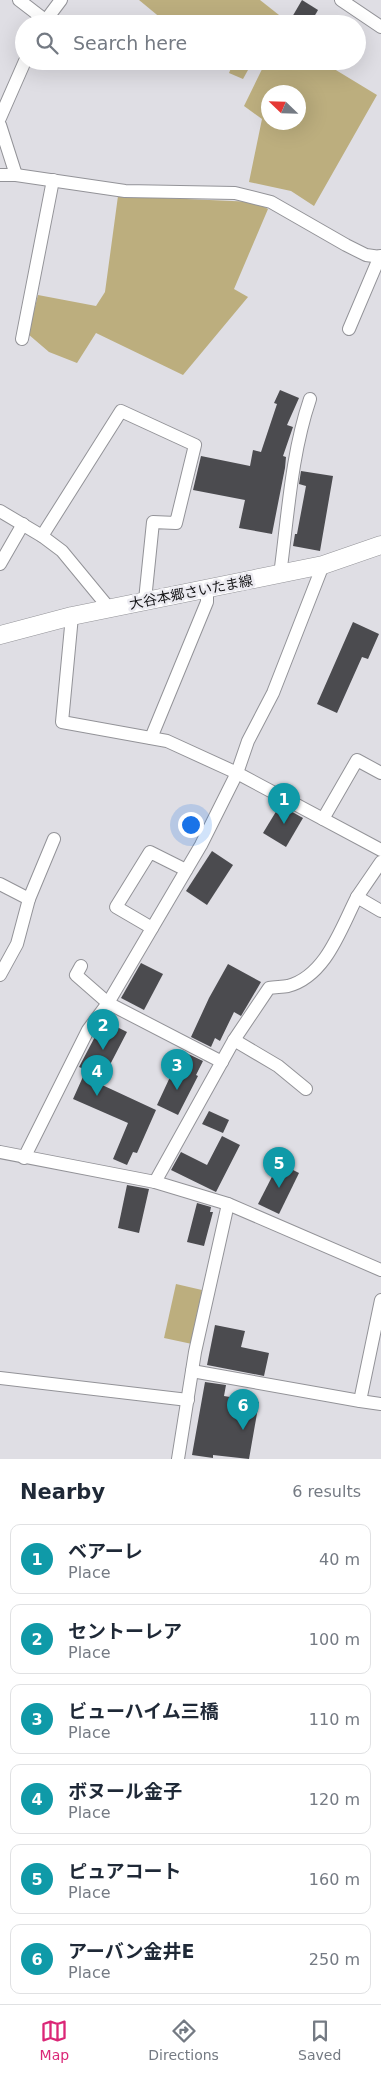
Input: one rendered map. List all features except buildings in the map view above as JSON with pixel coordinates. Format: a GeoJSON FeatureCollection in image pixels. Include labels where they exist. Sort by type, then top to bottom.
{"type":"FeatureCollection","features":[{"type":"Feature","properties":{"kind":"main road","name":"大谷本郷さいたま線"},"geometry":{"type":"LineString","coordinates":[[2,633],[145,600],[280,575],[323,565],[381,545]]}},
{"type":"Feature","properties":{"kind":"street"},"geometry":{"type":"LineString","coordinates":[[19,0],[36,15]]}},
{"type":"Feature","properties":{"kind":"street"},"geometry":{"type":"LineString","coordinates":[[49,15],[61,0]]}},
{"type":"Feature","properties":{"kind":"street"},"geometry":{"type":"LineString","coordinates":[[341,0],[363,15]]}},
{"type":"Feature","properties":{"kind":"street"},"geometry":{"type":"LineString","coordinates":[[366,17],[381,27]]}},
{"type":"Feature","properties":{"kind":"street"},"geometry":{"type":"LineString","coordinates":[[0,118],[21,70]]}},
{"type":"Feature","properties":{"kind":"street"},"geometry":{"type":"LineString","coordinates":[[0,125],[16,175]]}},
{"type":"Feature","properties":{"kind":"street"},"geometry":{"type":"LineString","coordinates":[[0,174],[125,191],[236,193],[271,202],[346,245],[366,254],[380,257],[349,329]]}},
{"type":"Feature","properties":{"kind":"street"},"geometry":{"type":"LineString","coordinates":[[22,339],[53,180]]}},
{"type":"Feature","properties":{"kind":"street"},"geometry":{"type":"LineString","coordinates":[[280,575],[295,459],[310,399]]}},
{"type":"Feature","properties":{"kind":"street"},"geometry":{"type":"LineString","coordinates":[[42,536],[121,411],[195,445],[176,523],[153,522],[145,600]]}},
{"type":"Feature","properties":{"kind":"street"},"geometry":{"type":"LineString","coordinates":[[0,511],[42,536],[62,551],[110,608]]}},
{"type":"Feature","properties":{"kind":"street"},"geometry":{"type":"LineString","coordinates":[[0,564],[23,524]]}},
{"type":"Feature","properties":{"kind":"street"},"geometry":{"type":"LineString","coordinates":[[24,1158],[88,1030],[108,1003],[201,845],[236,773],[248,740],[273,693],[323,565]]}},
{"type":"Feature","properties":{"kind":"street"},"geometry":{"type":"LineString","coordinates":[[151,738],[207,602],[207,588]]}},
{"type":"Feature","properties":{"kind":"street"},"geometry":{"type":"LineString","coordinates":[[72,616],[62,722],[167,741],[236,773],[381,850]]}},
{"type":"Feature","properties":{"kind":"street"},"geometry":{"type":"LineString","coordinates":[[323,819],[357,760],[381,773]]}},
{"type":"Feature","properties":{"kind":"street"},"geometry":{"type":"LineString","coordinates":[[0,975],[16,944],[29,899],[54,839]]}},
{"type":"Feature","properties":{"kind":"street"},"geometry":{"type":"LineString","coordinates":[[152,928],[116,907],[150,852],[186,870]]}},
{"type":"Feature","properties":{"kind":"street"},"geometry":{"type":"LineString","coordinates":[[155,1182],[234,1040],[269,988],[288,986],[307,977],[330,952],[357,897],[381,862]]}},
{"type":"Feature","properties":{"kind":"street"},"geometry":{"type":"LineString","coordinates":[[0,884],[29,899]]}},
{"type":"Feature","properties":{"kind":"street"},"geometry":{"type":"LineString","coordinates":[[357,897],[381,911]]}},
{"type":"Feature","properties":{"kind":"street"},"geometry":{"type":"LineString","coordinates":[[81,966],[76,975],[108,1003],[222,1062]]}},
{"type":"Feature","properties":{"kind":"street"},"geometry":{"type":"LineString","coordinates":[[234,1040],[278,1066],[306,1089]]}},
{"type":"Feature","properties":{"kind":"street"},"geometry":{"type":"LineString","coordinates":[[0,1152],[155,1182],[228,1204],[381,1270]]}},
{"type":"Feature","properties":{"kind":"street"},"geometry":{"type":"LineString","coordinates":[[178,1459],[192,1371],[228,1204]]}},
{"type":"Feature","properties":{"kind":"street"},"geometry":{"type":"LineString","coordinates":[[360,1401],[381,1300]]}},
{"type":"Feature","properties":{"kind":"street"},"geometry":{"type":"LineString","coordinates":[[192,1371],[381,1404]]}},
{"type":"Feature","properties":{"kind":"street"},"geometry":{"type":"LineString","coordinates":[[0,1378],[188,1400]]}},
{"type":"Feature","properties":{"kind":"shaded area"},"geometry":{"type":"Polygon","coordinates":[[[139,0],[260,0],[279,15],[157,15],[139,0]]]}},
{"type":"Feature","properties":{"kind":"shaded area"},"geometry":{"type":"Polygon","coordinates":[[[230,70],[248,70],[243,79],[229,73],[230,70]]]}},
{"type":"Feature","properties":{"kind":"shaded area"},"geometry":{"type":"Polygon","coordinates":[[[262,70],[336,70],[377,95],[314,206],[291,191],[249,182],[261,124],[261,130],[306,130],[306,85],[261,85],[261,118],[244,106],[262,70]]]}},
{"type":"Feature","properties":{"kind":"shaded area"},"geometry":{"type":"Polygon","coordinates":[[[118,196],[255,202],[268,209],[234,289],[248,297],[183,375],[96,333],[77,363],[49,352],[28,334],[38,295],[96,306],[105,292],[118,196]]]}},
{"type":"Feature","properties":{"kind":"shaded area"},"geometry":{"type":"Polygon","coordinates":[[[176,1284],[202,1290],[192,1344],[164,1338],[176,1284]]]}},
{"type":"Feature","properties":{"kind":"place","name":"ベアーレ"},"geometry":{"type":"Point","coordinates":[284,824]}},
{"type":"Feature","properties":{"kind":"place","name":"セントーレア"},"geometry":{"type":"Point","coordinates":[103,1050]}},
{"type":"Feature","properties":{"kind":"place","name":"ビューハイム三橋"},"geometry":{"type":"Point","coordinates":[177,1090]}},
{"type":"Feature","properties":{"kind":"place","name":"ボヌール金子"},"geometry":{"type":"Point","coordinates":[97,1096]}},
{"type":"Feature","properties":{"kind":"place","name":"ピュアコート"},"geometry":{"type":"Point","coordinates":[279,1188]}},
{"type":"Feature","properties":{"kind":"place","name":"アーバン金井E"},"geometry":{"type":"Point","coordinates":[243,1430]}}]}
